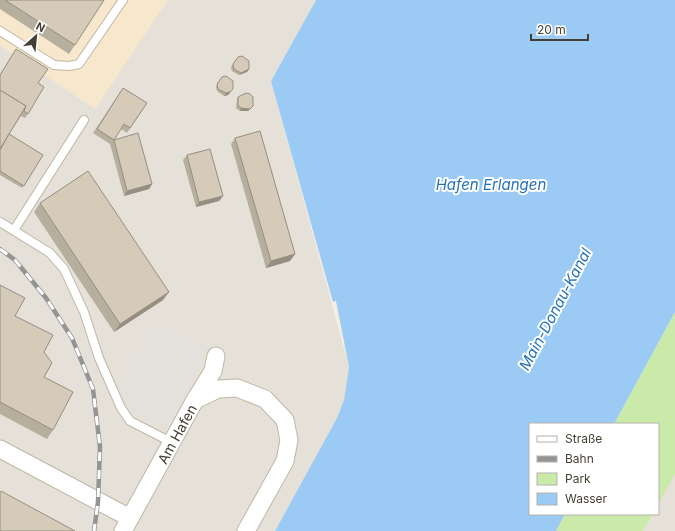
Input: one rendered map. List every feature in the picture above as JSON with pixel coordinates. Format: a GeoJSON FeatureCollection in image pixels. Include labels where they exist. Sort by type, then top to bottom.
{"type":"FeatureCollection","features":[{"type":"Feature","properties":{"kind":"street"},"geometry":{"type":"LineString","coordinates":[[195,400],[213,371],[216,356]]}},
{"type":"Feature","properties":{"kind":"street","name":"Am Hafen"},"geometry":{"type":"LineString","coordinates":[[0,449],[127,525],[195,400],[218,388],[237,388],[265,399],[285,420],[289,440],[285,461],[246,531]]}},
{"type":"Feature","properties":{"kind":"lane"},"geometry":{"type":"LineString","coordinates":[[0,31],[54,65],[68,66],[79,64],[123,0]]}},
{"type":"Feature","properties":{"kind":"lane"},"geometry":{"type":"LineString","coordinates":[[14,230],[84,120]]}},
{"type":"Feature","properties":{"kind":"lane"},"geometry":{"type":"LineString","coordinates":[[0,222],[50,253],[64,269],[84,312],[99,358],[118,401],[130,421],[171,442]]}},
{"type":"Feature","properties":{"kind":"shaded area"},"geometry":{"type":"Polygon","coordinates":[[[0,0],[168,0],[95,109],[0,45],[0,0]]]}},
{"type":"Feature","properties":{"kind":"shaded area"},"geometry":{"type":"Polygon","coordinates":[[[168,0],[316,0],[271,81],[349,367],[344,400],[337,418],[275,531],[0,531],[0,45],[95,109],[168,0]]]}},
{"type":"Feature","properties":{"kind":"shaded area"},"geometry":{"type":"Polygon","coordinates":[[[157,324],[203,351],[200,369],[174,416],[165,423],[155,424],[129,407],[118,391],[157,324]]]}},
{"type":"Feature","properties":{"kind":"shaded area"},"geometry":{"type":"Polygon","coordinates":[[[675,474],[675,531],[643,531],[652,515],[659,515],[659,503],[675,474]]]}},
{"type":"Feature","properties":{"kind":"green space"},"geometry":{"type":"Polygon","coordinates":[[[675,312],[675,474],[659,503],[659,423],[615,423],[675,312]]]}},
{"type":"Feature","properties":{"kind":"green space"},"geometry":{"type":"Polygon","coordinates":[[[564,515],[652,515],[643,531],[556,531],[564,515]]]}},
{"type":"Feature","properties":{"kind":"water","name":"Hafen Erlangen"},"geometry":{"type":"Polygon","coordinates":[[[316,0],[675,0],[675,312],[615,423],[529,423],[529,515],[564,515],[556,531],[275,531],[337,418],[344,400],[349,367],[336,301],[333,302],[271,81],[316,0]]]}},
{"type":"Feature","properties":{"kind":"building"},"geometry":{"type":"Polygon","coordinates":[[[5,0],[104,0],[75,45],[5,0]]]}},
{"type":"Feature","properties":{"kind":"building"},"geometry":{"type":"Polygon","coordinates":[[[16,49],[48,69],[38,83],[44,87],[28,114],[24,111],[26,106],[0,90],[0,75],[16,49]]]}},
{"type":"Feature","properties":{"kind":"building"},"geometry":{"type":"Polygon","coordinates":[[[242,56],[249,61],[249,69],[241,73],[234,69],[233,64],[238,57],[242,56]]]}},
{"type":"Feature","properties":{"kind":"building"},"geometry":{"type":"Polygon","coordinates":[[[226,76],[233,81],[233,89],[226,93],[218,89],[217,84],[222,77],[226,76]]]}},
{"type":"Feature","properties":{"kind":"building"},"geometry":{"type":"Polygon","coordinates":[[[123,88],[147,103],[130,128],[124,124],[114,140],[97,129],[123,88]]]}},
{"type":"Feature","properties":{"kind":"building"},"geometry":{"type":"Polygon","coordinates":[[[0,90],[26,106],[0,149],[0,90]]]}},
{"type":"Feature","properties":{"kind":"building"},"geometry":{"type":"Polygon","coordinates":[[[246,93],[253,97],[253,106],[250,109],[241,108],[238,105],[238,97],[246,93]]]}},
{"type":"Feature","properties":{"kind":"building"},"geometry":{"type":"Polygon","coordinates":[[[260,131],[295,254],[271,261],[235,138],[260,131]]]}},
{"type":"Feature","properties":{"kind":"building"},"geometry":{"type":"Polygon","coordinates":[[[138,133],[152,184],[127,191],[114,140],[138,133]]]}},
{"type":"Feature","properties":{"kind":"building"},"geometry":{"type":"Polygon","coordinates":[[[9,134],[43,155],[24,186],[0,171],[0,150],[9,134]]]}},
{"type":"Feature","properties":{"kind":"building"},"geometry":{"type":"Polygon","coordinates":[[[210,149],[223,196],[199,202],[187,155],[210,149]]]}},
{"type":"Feature","properties":{"kind":"building"},"geometry":{"type":"Polygon","coordinates":[[[88,171],[169,292],[120,324],[40,203],[88,171]]]}},
{"type":"Feature","properties":{"kind":"building"},"geometry":{"type":"Polygon","coordinates":[[[0,285],[25,298],[15,316],[53,335],[44,352],[52,363],[44,377],[73,392],[53,430],[0,402],[0,285]]]}},
{"type":"Feature","properties":{"kind":"building"},"geometry":{"type":"Polygon","coordinates":[[[1,491],[75,531],[0,531],[1,491]]]}},
{"type":"Feature","properties":{"kind":"railway"},"geometry":{"type":"LineString","coordinates":[[0,249],[15,260],[46,298],[72,338],[93,389],[100,447],[98,502],[94,531]]}},
{"type":"Feature","properties":{"kind":"water label","name":"Main-Donau-Kanal"},"geometry":{"type":"Point","coordinates":[555,309]}}]}
